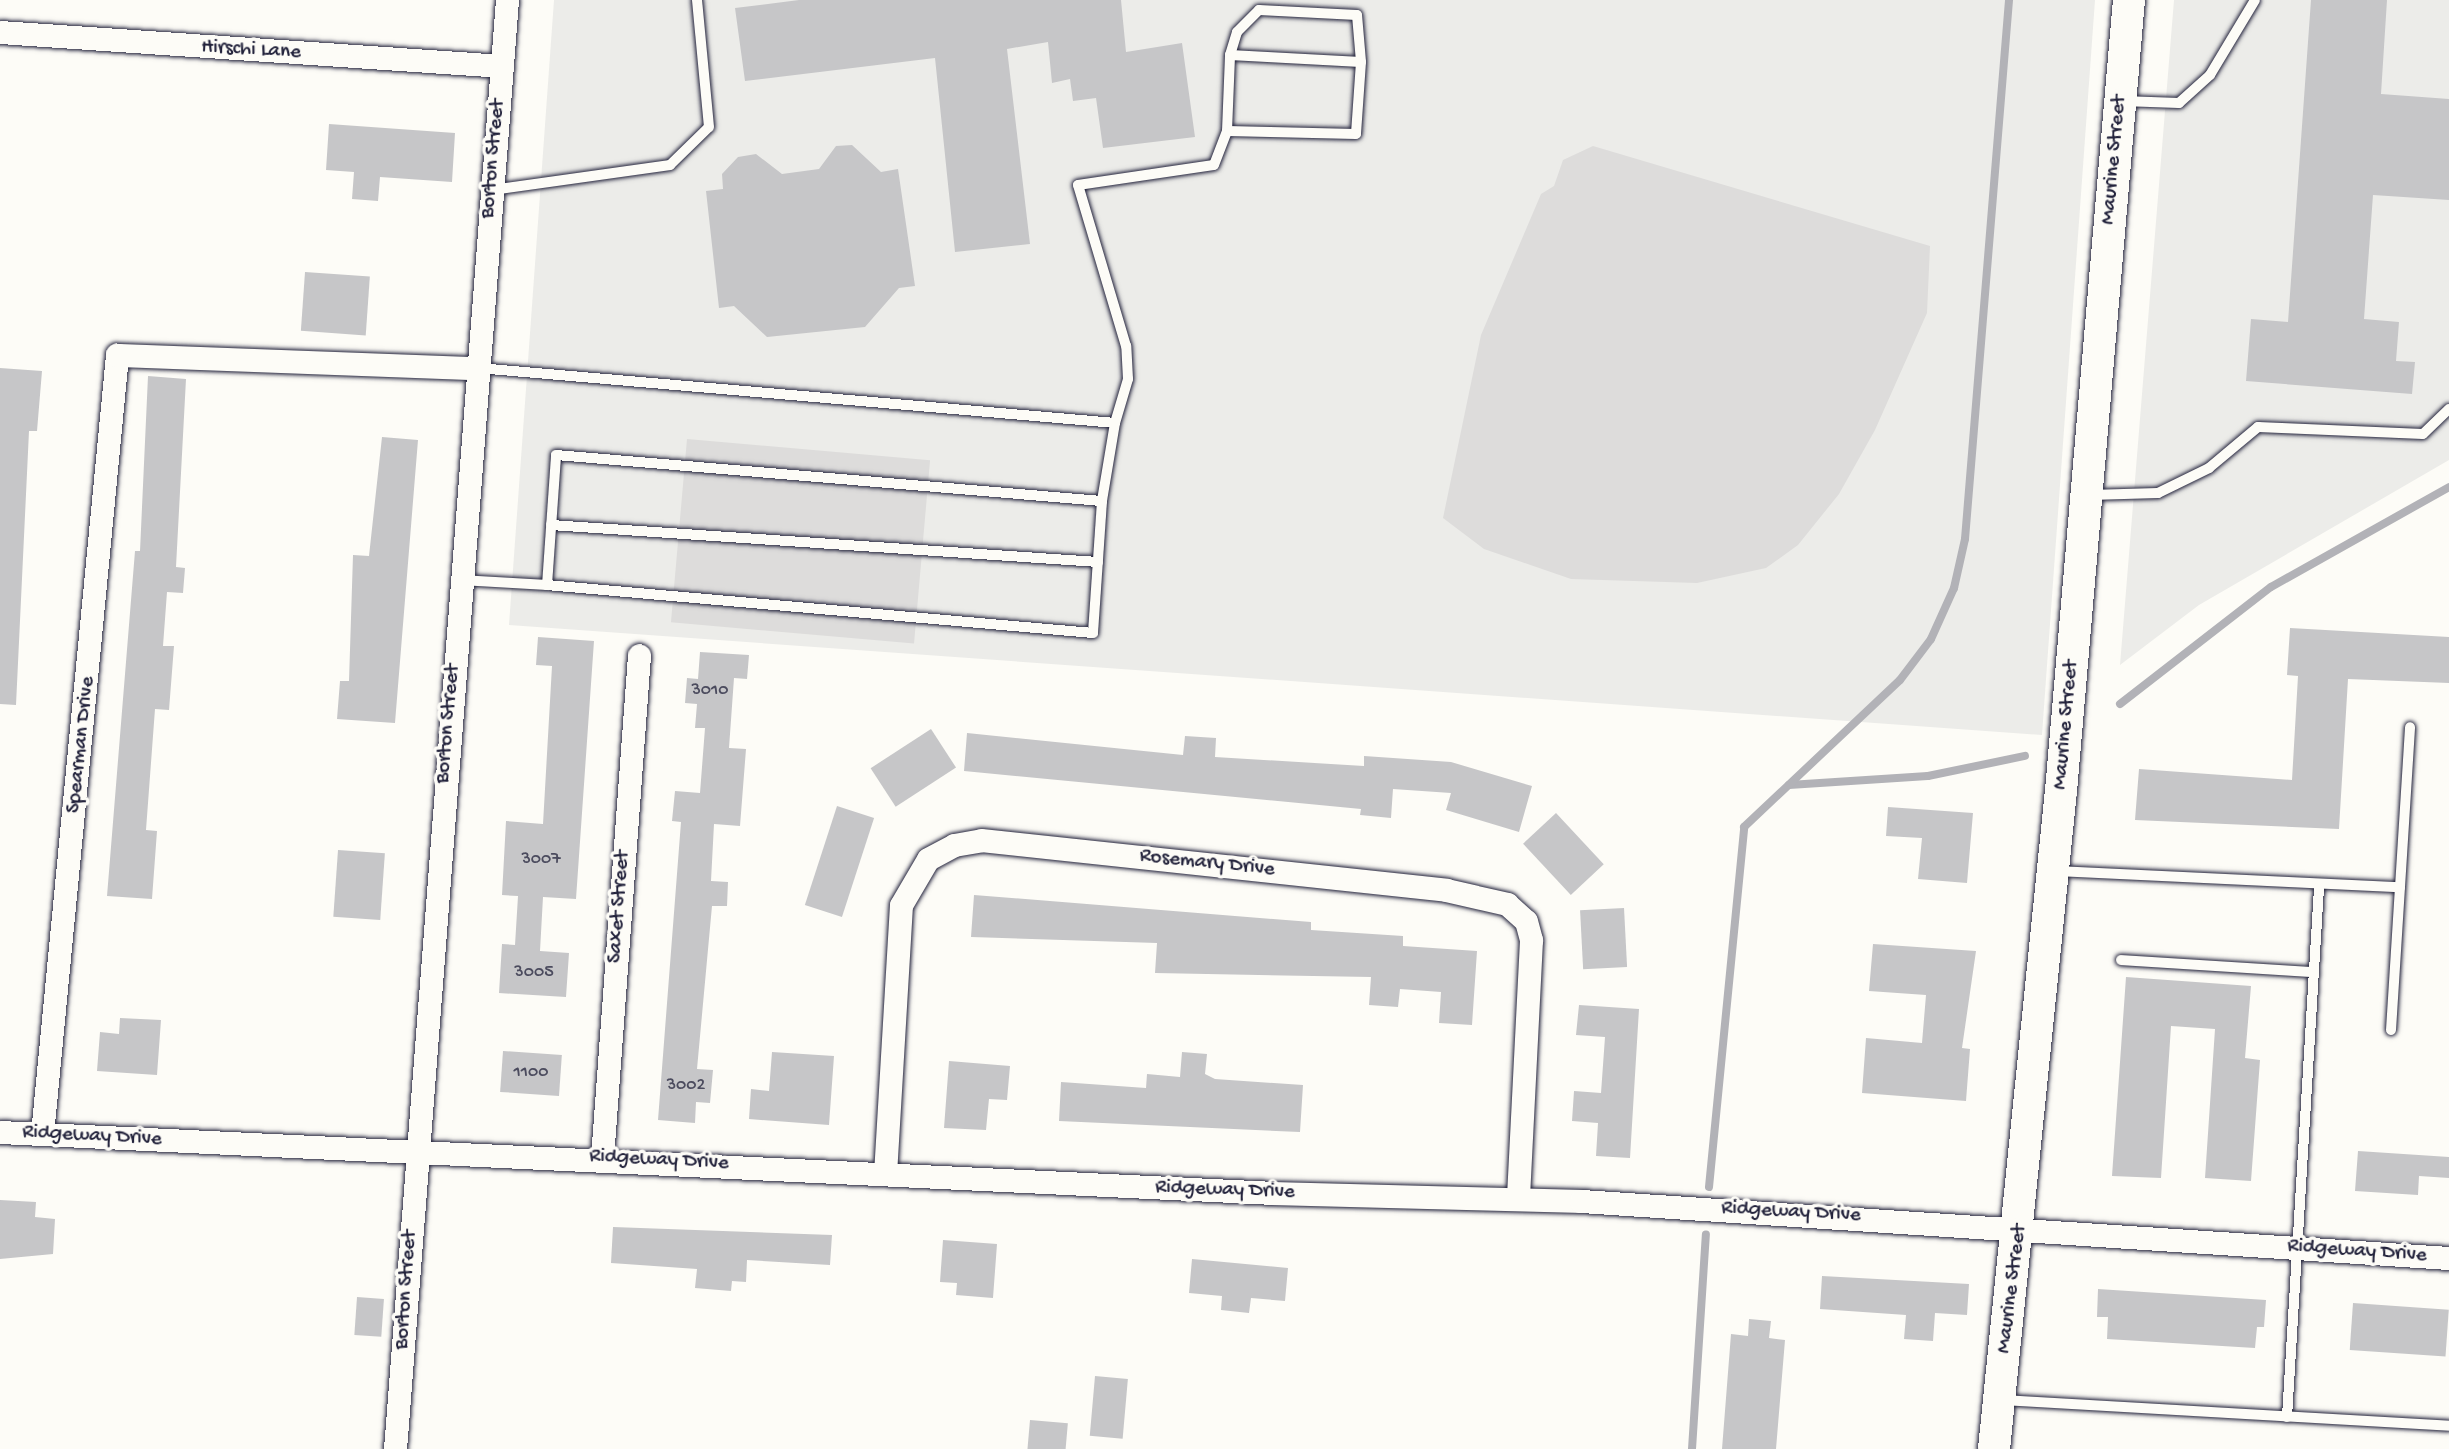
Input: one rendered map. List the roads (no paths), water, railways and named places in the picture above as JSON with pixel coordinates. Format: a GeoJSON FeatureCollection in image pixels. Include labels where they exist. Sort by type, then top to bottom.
{"type":"FeatureCollection","features":[{"type":"Feature","properties":{"kind":"street","name":"Borton Street"},"geometry":{"type":"LineString","coordinates":[[395,1449],[507,0]]}},
{"type":"Feature","properties":{"kind":"street","name":"Maurine Street"},"geometry":{"type":"LineString","coordinates":[[1994,1449],[2020,1227],[2054,871],[2129,0]]}},
{"type":"Feature","properties":{"kind":"street","name":"Hirschi Lane"},"geometry":{"type":"LineString","coordinates":[[0,32],[502,66]]}},
{"type":"Feature","properties":{"kind":"street","name":"Spearman Drive"},"geometry":{"type":"LineString","coordinates":[[42,1134],[117,355],[478,368]]}},
{"type":"Feature","properties":{"kind":"street","name":"Saxet Street"},"geometry":{"type":"LineString","coordinates":[[602,1158],[639,655]]}},
{"type":"Feature","properties":{"kind":"street","name":"Rosemary Drive"},"geometry":{"type":"LineString","coordinates":[[885,1174],[901,905],[928,859],[954,845],[981,841],[1446,890],[1507,904],[1526,921],[1531,940],[1518,1198]]}},
{"type":"Feature","properties":{"kind":"street","name":"Ridgeway Drive"},"geometry":{"type":"LineString","coordinates":[[0,1132],[602,1158],[885,1174],[1518,1198],[2020,1227],[2449,1258]]}},
{"type":"Feature","properties":{"kind":"lane"},"geometry":{"type":"LineString","coordinates":[[492,190],[670,165],[709,127],[697,0]]}},
{"type":"Feature","properties":{"kind":"lane"},"geometry":{"type":"LineString","coordinates":[[2121,100],[2179,103],[2210,75],[2255,0]]}},
{"type":"Feature","properties":{"kind":"lane"},"geometry":{"type":"LineString","coordinates":[[461,580],[547,585],[1093,633],[1102,501],[1115,423],[1128,379],[1126,346],[1078,185],[1201,170],[1223,153],[1227,131],[1230,55],[1237,32],[1259,10],[1357,15],[1361,62],[1356,134],[1227,131]]}},
{"type":"Feature","properties":{"kind":"lane"},"geometry":{"type":"LineString","coordinates":[[1230,55],[1361,62]]}},
{"type":"Feature","properties":{"kind":"lane"},"geometry":{"type":"LineString","coordinates":[[478,368],[1115,423]]}},
{"type":"Feature","properties":{"kind":"lane"},"geometry":{"type":"LineString","coordinates":[[2087,495],[2158,493],[2209,468],[2258,427],[2423,434],[2449,409]]}},
{"type":"Feature","properties":{"kind":"lane"},"geometry":{"type":"LineString","coordinates":[[547,585],[556,455],[1102,501]]}},
{"type":"Feature","properties":{"kind":"lane"},"geometry":{"type":"LineString","coordinates":[[551,525],[1098,562]]}},
{"type":"Feature","properties":{"kind":"lane"},"geometry":{"type":"LineString","coordinates":[[2391,1030],[2410,727]]}},
{"type":"Feature","properties":{"kind":"lane"},"geometry":{"type":"LineString","coordinates":[[2054,871],[2319,888],[2400,887]]}},
{"type":"Feature","properties":{"kind":"lane"},"geometry":{"type":"LineString","coordinates":[[2287,1417],[2319,888]]}},
{"type":"Feature","properties":{"kind":"lane"},"geometry":{"type":"LineString","coordinates":[[2121,960],[2314,972]]}},
{"type":"Feature","properties":{"kind":"lane"},"geometry":{"type":"LineString","coordinates":[[2000,1400],[2449,1426]]}},
{"type":"Feature","properties":{"kind":"waterway"},"geometry":{"type":"LineString","coordinates":[[1709,1187],[1744,827],[1900,680],[1931,639],[1954,588],[1965,539],[2009,0]]}},
{"type":"Feature","properties":{"kind":"waterway"},"geometry":{"type":"LineString","coordinates":[[2120,704],[2271,587],[2449,487]]}},
{"type":"Feature","properties":{"kind":"waterway"},"geometry":{"type":"LineString","coordinates":[[1789,785],[1928,776],[2025,756]]}},
{"type":"Feature","properties":{"kind":"waterway"},"geometry":{"type":"LineString","coordinates":[[1692,1449],[1706,1234]]}}]}
